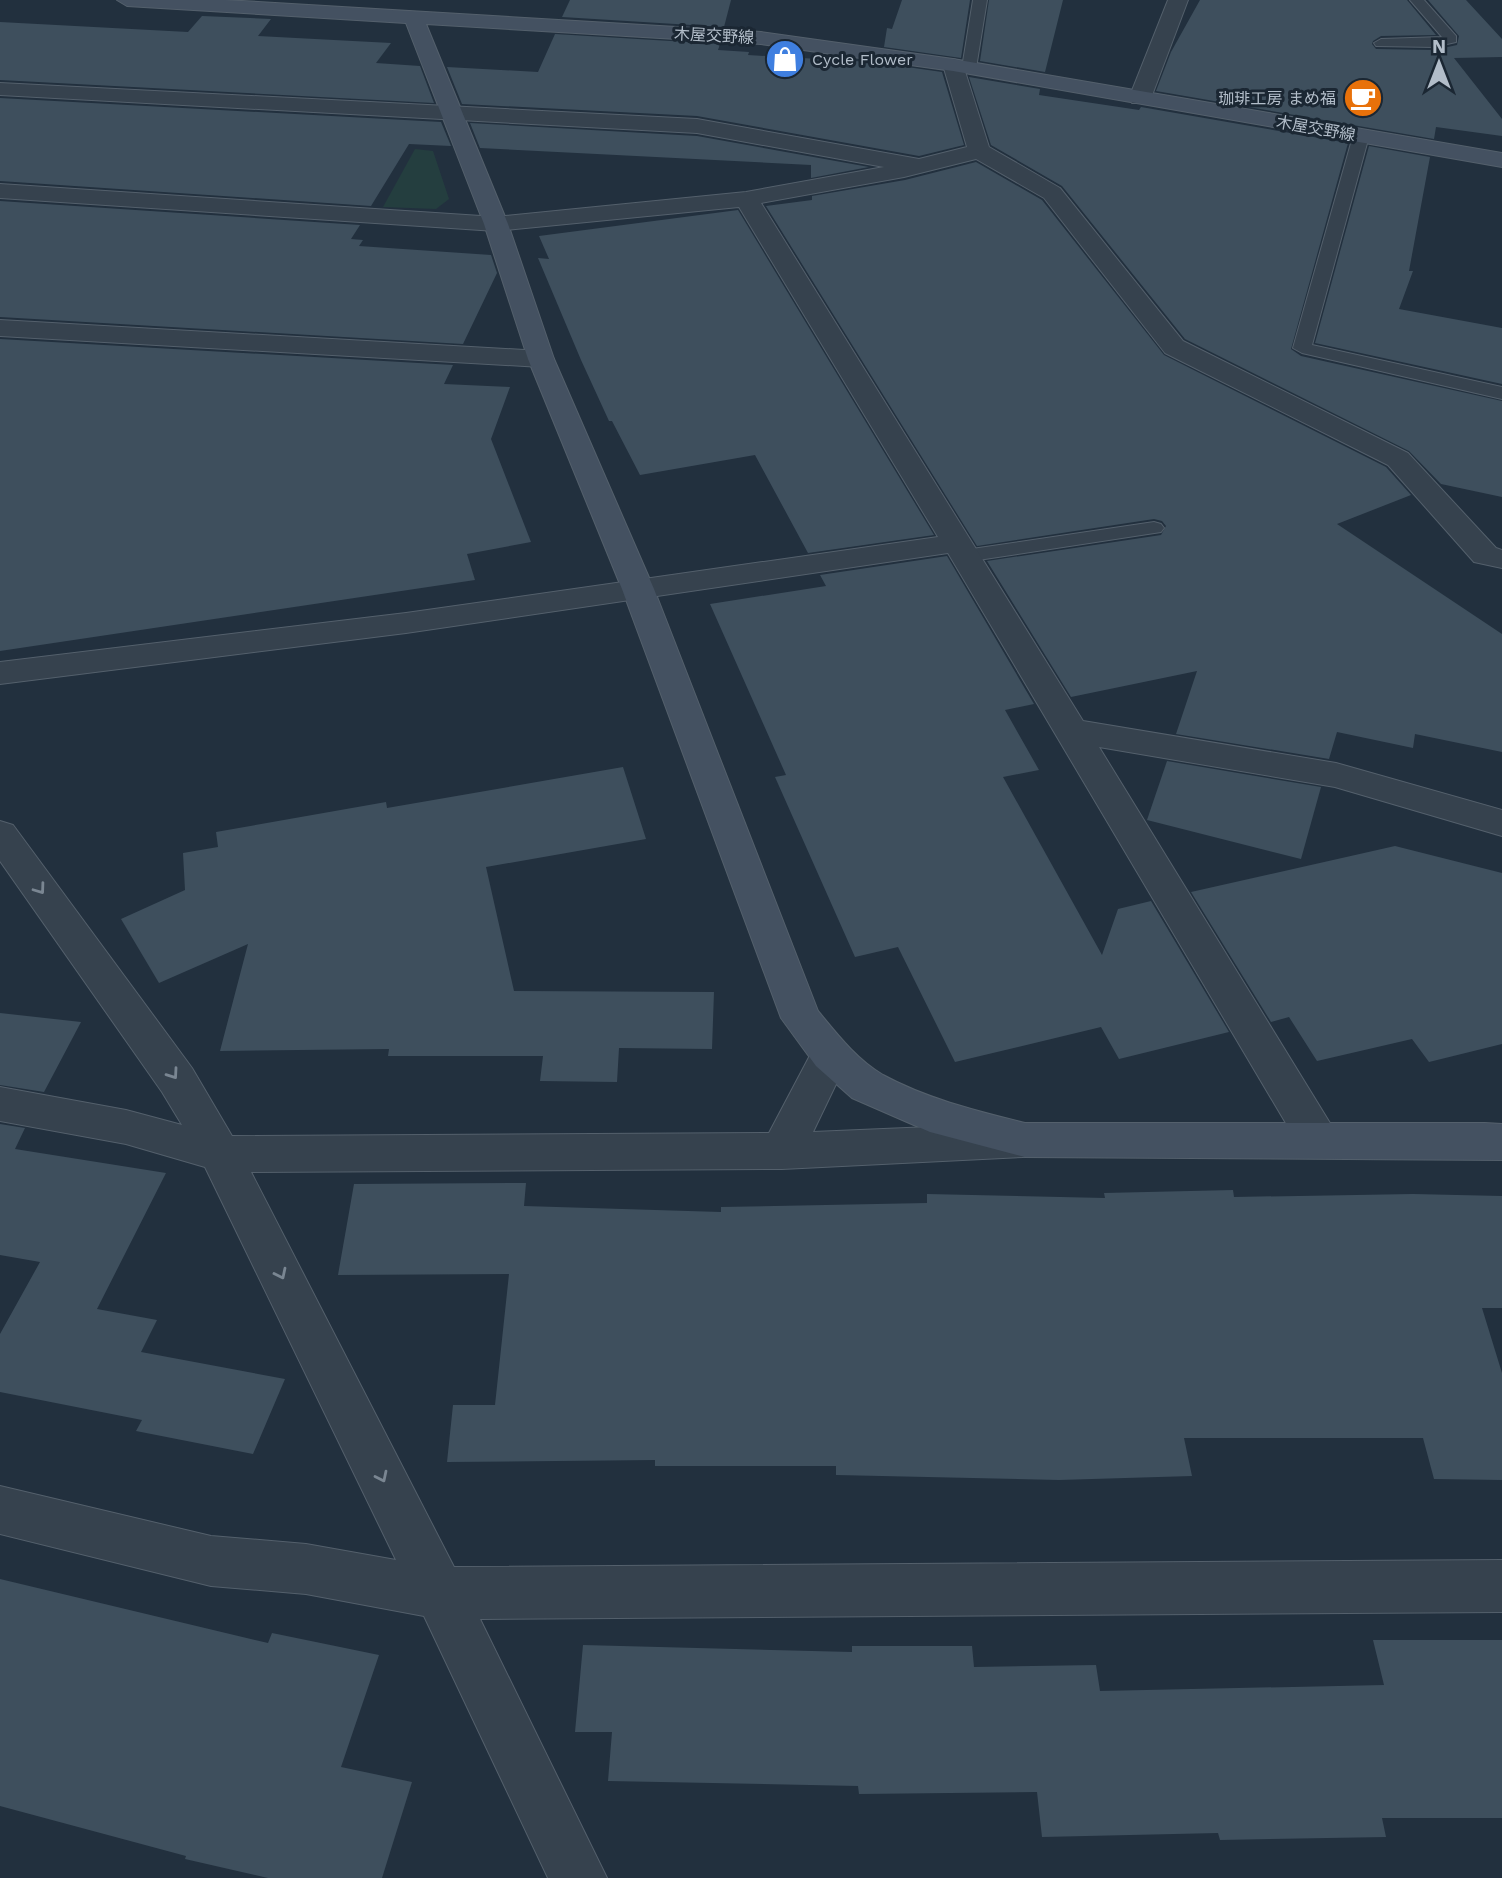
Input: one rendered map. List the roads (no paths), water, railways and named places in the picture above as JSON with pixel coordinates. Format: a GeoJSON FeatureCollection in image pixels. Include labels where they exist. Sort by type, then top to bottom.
{"type":"FeatureCollection","features":[{"type":"Feature","properties":{"kind":"street","name":"木屋交野線"},"geometry":{"type":"LineString","coordinates":[[127,0],[761,38],[961,66],[1502,160]]}},
{"type":"Feature","properties":{"kind":"street"},"geometry":{"type":"LineString","coordinates":[[1140,98],[1178,0]]}},
{"type":"Feature","properties":{"kind":"street"},"geometry":{"type":"LineString","coordinates":[[414,18],[496,223],[541,359],[638,589],[801,1018],[830,1055],[866,1086],[945,1120],[1026,1140]]}},
{"type":"Feature","properties":{"kind":"street"},"geometry":{"type":"LineString","coordinates":[[961,66],[979,151]]}},
{"type":"Feature","properties":{"kind":"street"},"geometry":{"type":"LineString","coordinates":[[0,89],[697,126],[918,166]]}},
{"type":"Feature","properties":{"kind":"street"},"geometry":{"type":"LineString","coordinates":[[0,191],[496,223],[746,199],[918,166],[979,151],[1052,193],[1174,347],[1398,459],[1485,555],[1502,559]]}},
{"type":"Feature","properties":{"kind":"street"},"geometry":{"type":"LineString","coordinates":[[746,199],[1072,731],[1318,1140]]}},
{"type":"Feature","properties":{"kind":"street"},"geometry":{"type":"LineString","coordinates":[[0,328],[541,359]]}},
{"type":"Feature","properties":{"kind":"street"},"geometry":{"type":"LineString","coordinates":[[0,674],[406,623],[638,589],[961,550]]}},
{"type":"Feature","properties":{"kind":"street"},"geometry":{"type":"LineString","coordinates":[[1072,731],[1336,775],[1502,823]]}},
{"type":"Feature","properties":{"kind":"street"},"geometry":{"type":"LineString","coordinates":[[0,834],[177,1080],[220,1154],[440,1593],[578,1878]]}},
{"type":"Feature","properties":{"kind":"street"},"geometry":{"type":"LineString","coordinates":[[782,1151],[830,1055]]}},
{"type":"Feature","properties":{"kind":"street"},"geometry":{"type":"LineString","coordinates":[[0,1104],[126,1127],[220,1154],[782,1151],[1026,1140],[1502,1142]]}},
{"type":"Feature","properties":{"kind":"street"},"geometry":{"type":"LineString","coordinates":[[0,1510],[211,1561],[306,1569],[440,1593],[1502,1586]]}},
{"type":"Feature","properties":{"kind":"lane"},"geometry":{"type":"LineString","coordinates":[[961,66],[980,0]]}},
{"type":"Feature","properties":{"kind":"lane"},"geometry":{"type":"LineString","coordinates":[[1381,43],[1434,43],[1451,39],[1417,0]]}},
{"type":"Feature","properties":{"kind":"lane"},"geometry":{"type":"LineString","coordinates":[[1361,136],[1302,348],[1502,393]]}},
{"type":"Feature","properties":{"kind":"lane"},"geometry":{"type":"LineString","coordinates":[[961,550],[1154,528]]}},
{"type":"Feature","properties":{"kind":"place","name":"Cycle Flower"},"geometry":{"type":"Point","coordinates":[785,59]}},
{"type":"Feature","properties":{"kind":"place","name":"珈琲工房 まめ福"},"geometry":{"type":"Point","coordinates":[1363,98]}}]}
